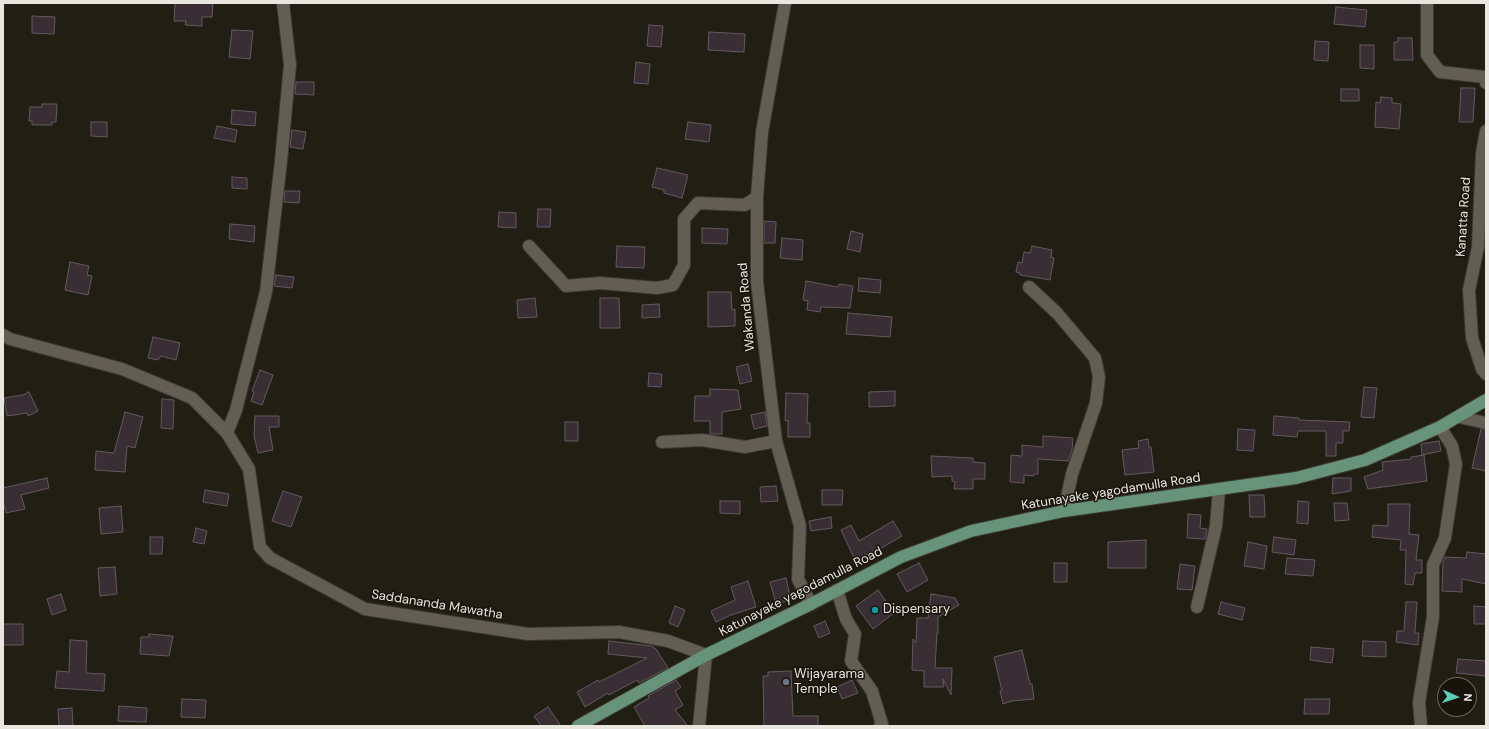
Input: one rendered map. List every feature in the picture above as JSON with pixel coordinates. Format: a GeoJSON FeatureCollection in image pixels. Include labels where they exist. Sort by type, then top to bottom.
{"type":"FeatureCollection","features":[{"type":"Feature","properties":{"kind":"main road","name":"Katunayake yagodamulla Road"},"geometry":{"type":"LineString","coordinates":[[578,726],[706,655],[811,604],[901,557],[970,531],[1064,511],[1296,478],[1365,460],[1440,427],[1486,400]]}},
{"type":"Feature","properties":{"kind":"street"},"geometry":{"type":"LineString","coordinates":[[227,434],[236,410],[266,292],[290,65],[283,3]]}},
{"type":"Feature","properties":{"kind":"street","name":"Wakanda Road"},"geometry":{"type":"LineString","coordinates":[[785,3],[762,132],[757,197],[757,282],[776,441],[800,526],[798,579],[811,604]]}},
{"type":"Feature","properties":{"kind":"street"},"geometry":{"type":"LineString","coordinates":[[1427,3],[1427,55],[1440,72],[1485,77],[1486,83]]}},
{"type":"Feature","properties":{"kind":"street","name":"Kanatta Road"},"geometry":{"type":"LineString","coordinates":[[1486,131],[1482,154],[1478,248],[1468,290],[1472,338],[1482,369],[1486,374]]}},
{"type":"Feature","properties":{"kind":"street"},"geometry":{"type":"LineString","coordinates":[[529,246],[566,286],[600,283],[657,288],[667,286],[673,284],[684,265],[684,219],[698,203],[745,205],[757,197]]}},
{"type":"Feature","properties":{"kind":"street"},"geometry":{"type":"LineString","coordinates":[[1029,287],[1057,313],[1094,358],[1098,377],[1096,403],[1072,474],[1064,511]]}},
{"type":"Feature","properties":{"kind":"street","name":"Saddananda Mawatha"},"geometry":{"type":"LineString","coordinates":[[3,336],[122,369],[192,398],[227,434],[249,469],[260,547],[270,558],[366,609],[528,634],[620,632],[668,641],[706,655]]}},
{"type":"Feature","properties":{"kind":"street"},"geometry":{"type":"LineString","coordinates":[[1459,417],[1486,423]]}},
{"type":"Feature","properties":{"kind":"street"},"geometry":{"type":"LineString","coordinates":[[1421,726],[1419,702],[1433,617],[1433,565],[1445,538],[1456,464],[1452,446],[1440,427]]}},
{"type":"Feature","properties":{"kind":"street"},"geometry":{"type":"LineString","coordinates":[[662,442],[702,440],[745,447],[776,441]]}},
{"type":"Feature","properties":{"kind":"street"},"geometry":{"type":"LineString","coordinates":[[1197,607],[1216,526],[1219,490]]}},
{"type":"Feature","properties":{"kind":"street"},"geometry":{"type":"LineString","coordinates":[[837,590],[846,620],[855,634],[851,661],[872,691],[882,724],[880,726]]}},
{"type":"Feature","properties":{"kind":"street"},"geometry":{"type":"LineString","coordinates":[[699,726],[706,655]]}},
{"type":"Feature","properties":{"kind":"building"},"geometry":{"type":"Polygon","coordinates":[[[175,3],[213,3],[212,17],[202,17],[202,26],[185,25],[186,21],[174,21],[175,3]]]}},
{"type":"Feature","properties":{"kind":"building"},"geometry":{"type":"Polygon","coordinates":[[[1336,7],[1367,10],[1365,27],[1334,24],[1336,7]]]}},
{"type":"Feature","properties":{"kind":"building"},"geometry":{"type":"Polygon","coordinates":[[[32,16],[55,17],[54,34],[32,33],[32,16]]]}},
{"type":"Feature","properties":{"kind":"building"},"geometry":{"type":"Polygon","coordinates":[[[649,25],[663,26],[661,47],[647,46],[649,25]]]}},
{"type":"Feature","properties":{"kind":"building"},"geometry":{"type":"Polygon","coordinates":[[[232,30],[253,31],[250,59],[229,57],[232,30]]]}},
{"type":"Feature","properties":{"kind":"building"},"geometry":{"type":"Polygon","coordinates":[[[709,32],[745,34],[744,52],[708,50],[709,32]]]}},
{"type":"Feature","properties":{"kind":"building"},"geometry":{"type":"Polygon","coordinates":[[[1398,38],[1412,38],[1413,60],[1394,60],[1394,42],[1398,42],[1398,38]]]}},
{"type":"Feature","properties":{"kind":"building"},"geometry":{"type":"Polygon","coordinates":[[[1315,41],[1329,42],[1328,61],[1314,60],[1315,41]]]}},
{"type":"Feature","properties":{"kind":"building"},"geometry":{"type":"Polygon","coordinates":[[[1360,45],[1374,45],[1374,69],[1360,68],[1360,45]]]}},
{"type":"Feature","properties":{"kind":"building"},"geometry":{"type":"Polygon","coordinates":[[[636,62],[650,64],[648,84],[634,83],[636,62]]]}},
{"type":"Feature","properties":{"kind":"building"},"geometry":{"type":"Polygon","coordinates":[[[296,82],[314,82],[314,95],[295,94],[296,82]]]}},
{"type":"Feature","properties":{"kind":"building"},"geometry":{"type":"Polygon","coordinates":[[[1461,88],[1475,88],[1473,122],[1459,122],[1461,88]]]}},
{"type":"Feature","properties":{"kind":"building"},"geometry":{"type":"Polygon","coordinates":[[[1341,89],[1359,89],[1359,101],[1341,101],[1341,89]]]}},
{"type":"Feature","properties":{"kind":"building"},"geometry":{"type":"Polygon","coordinates":[[[1381,97],[1392,98],[1392,103],[1401,104],[1399,129],[1375,127],[1376,102],[1380,103],[1381,97]]]}},
{"type":"Feature","properties":{"kind":"building"},"geometry":{"type":"Polygon","coordinates":[[[42,104],[57,104],[56,122],[52,122],[52,125],[32,125],[32,121],[29,121],[30,107],[42,107],[42,104]]]}},
{"type":"Feature","properties":{"kind":"building"},"geometry":{"type":"Polygon","coordinates":[[[232,110],[256,112],[255,126],[231,124],[232,110]]]}},
{"type":"Feature","properties":{"kind":"building"},"geometry":{"type":"Polygon","coordinates":[[[91,122],[107,122],[107,137],[91,136],[91,122]]]}},
{"type":"Feature","properties":{"kind":"building"},"geometry":{"type":"Polygon","coordinates":[[[688,122],[711,125],[709,142],[685,139],[688,122]]]}},
{"type":"Feature","properties":{"kind":"building"},"geometry":{"type":"Polygon","coordinates":[[[217,126],[237,130],[235,142],[214,138],[217,126]]]}},
{"type":"Feature","properties":{"kind":"building"},"geometry":{"type":"Polygon","coordinates":[[[292,130],[306,132],[303,149],[290,147],[292,130]]]}},
{"type":"Feature","properties":{"kind":"building"},"geometry":{"type":"Polygon","coordinates":[[[657,168],[688,175],[682,198],[664,193],[664,190],[652,187],[657,168]]]}},
{"type":"Feature","properties":{"kind":"building"},"geometry":{"type":"Polygon","coordinates":[[[232,177],[247,178],[247,189],[232,188],[232,177]]]}},
{"type":"Feature","properties":{"kind":"building"},"geometry":{"type":"Polygon","coordinates":[[[285,191],[300,191],[299,203],[284,202],[285,191]]]}},
{"type":"Feature","properties":{"kind":"building"},"geometry":{"type":"Polygon","coordinates":[[[538,209],[551,209],[550,227],[537,227],[538,209]]]}},
{"type":"Feature","properties":{"kind":"building"},"geometry":{"type":"Polygon","coordinates":[[[499,212],[516,213],[516,228],[498,227],[499,212]]]}},
{"type":"Feature","properties":{"kind":"building"},"geometry":{"type":"Polygon","coordinates":[[[764,221],[776,222],[775,243],[764,243],[764,221]]]}},
{"type":"Feature","properties":{"kind":"building"},"geometry":{"type":"Polygon","coordinates":[[[230,224],[255,226],[254,242],[229,239],[230,224]]]}},
{"type":"Feature","properties":{"kind":"building"},"geometry":{"type":"Polygon","coordinates":[[[702,228],[728,229],[727,244],[702,243],[702,228]]]}},
{"type":"Feature","properties":{"kind":"building"},"geometry":{"type":"Polygon","coordinates":[[[851,231],[863,234],[860,252],[847,249],[851,231]]]}},
{"type":"Feature","properties":{"kind":"building"},"geometry":{"type":"Polygon","coordinates":[[[782,238],[803,240],[802,260],[780,258],[782,238]]]}},
{"type":"Feature","properties":{"kind":"building"},"geometry":{"type":"Polygon","coordinates":[[[617,246],[645,247],[644,268],[616,267],[617,246]]]}},
{"type":"Feature","properties":{"kind":"building"},"geometry":{"type":"Polygon","coordinates":[[[1032,246],[1052,250],[1051,257],[1054,258],[1050,280],[1020,275],[1020,273],[1016,272],[1018,262],[1022,263],[1024,252],[1030,253],[1032,246]]]}},
{"type":"Feature","properties":{"kind":"building"},"geometry":{"type":"Polygon","coordinates":[[[70,262],[89,266],[87,275],[92,276],[88,295],[65,290],[70,262]]]}},
{"type":"Feature","properties":{"kind":"building"},"geometry":{"type":"Polygon","coordinates":[[[276,275],[294,277],[292,288],[274,286],[276,275]]]}},
{"type":"Feature","properties":{"kind":"building"},"geometry":{"type":"Polygon","coordinates":[[[859,278],[881,280],[880,293],[858,291],[859,278]]]}},
{"type":"Feature","properties":{"kind":"building"},"geometry":{"type":"Polygon","coordinates":[[[806,281],[838,287],[839,284],[853,286],[850,308],[821,307],[820,312],[807,310],[808,301],[803,300],[806,281]]]}},
{"type":"Feature","properties":{"kind":"building"},"geometry":{"type":"Polygon","coordinates":[[[708,292],[731,292],[732,310],[735,309],[735,326],[708,327],[708,292]]]}},
{"type":"Feature","properties":{"kind":"building"},"geometry":{"type":"Polygon","coordinates":[[[535,298],[537,317],[518,318],[517,300],[535,298]]]}},
{"type":"Feature","properties":{"kind":"building"},"geometry":{"type":"Polygon","coordinates":[[[600,298],[619,298],[620,328],[600,328],[600,298]]]}},
{"type":"Feature","properties":{"kind":"building"},"geometry":{"type":"Polygon","coordinates":[[[659,304],[660,317],[642,318],[642,305],[659,304]]]}},
{"type":"Feature","properties":{"kind":"building"},"geometry":{"type":"Polygon","coordinates":[[[848,313],[892,317],[890,337],[846,334],[848,313]]]}},
{"type":"Feature","properties":{"kind":"building"},"geometry":{"type":"Polygon","coordinates":[[[153,337],[180,343],[176,360],[161,356],[158,360],[148,358],[153,337]]]}},
{"type":"Feature","properties":{"kind":"building"},"geometry":{"type":"Polygon","coordinates":[[[748,364],[752,381],[740,384],[736,367],[748,364]]]}},
{"type":"Feature","properties":{"kind":"building"},"geometry":{"type":"Polygon","coordinates":[[[260,370],[273,375],[262,405],[251,401],[254,392],[252,391],[260,370]]]}},
{"type":"Feature","properties":{"kind":"building"},"geometry":{"type":"Polygon","coordinates":[[[649,373],[662,374],[661,387],[648,386],[649,373]]]}},
{"type":"Feature","properties":{"kind":"building"},"geometry":{"type":"Polygon","coordinates":[[[1364,387],[1377,388],[1374,418],[1361,417],[1364,387]]]}},
{"type":"Feature","properties":{"kind":"building"},"geometry":{"type":"Polygon","coordinates":[[[710,389],[738,390],[741,409],[722,412],[722,434],[710,434],[710,421],[694,421],[695,396],[710,396],[710,389]]]}},
{"type":"Feature","properties":{"kind":"building"},"geometry":{"type":"Polygon","coordinates":[[[895,391],[895,406],[869,407],[869,392],[895,391]]]}},
{"type":"Feature","properties":{"kind":"building"},"geometry":{"type":"Polygon","coordinates":[[[29,392],[38,411],[28,416],[27,413],[7,416],[4,398],[23,395],[29,392]]]}},
{"type":"Feature","properties":{"kind":"building"},"geometry":{"type":"Polygon","coordinates":[[[786,393],[808,394],[807,423],[810,423],[810,437],[788,437],[788,420],[785,421],[786,393]]]}},
{"type":"Feature","properties":{"kind":"building"},"geometry":{"type":"Polygon","coordinates":[[[162,399],[174,400],[173,429],[161,428],[162,399]]]}},
{"type":"Feature","properties":{"kind":"building"},"geometry":{"type":"Polygon","coordinates":[[[125,412],[143,417],[135,448],[127,446],[125,472],[95,470],[96,451],[114,453],[125,412]]]}},
{"type":"Feature","properties":{"kind":"building"},"geometry":{"type":"Polygon","coordinates":[[[765,412],[767,426],[754,429],[751,415],[765,412]]]}},
{"type":"Feature","properties":{"kind":"building"},"geometry":{"type":"Polygon","coordinates":[[[255,416],[279,416],[279,427],[269,427],[273,450],[258,453],[254,436],[255,416]]]}},
{"type":"Feature","properties":{"kind":"building"},"geometry":{"type":"Polygon","coordinates":[[[1274,416],[1299,418],[1299,420],[1350,422],[1349,431],[1343,431],[1343,443],[1336,443],[1336,456],[1326,456],[1326,431],[1298,431],[1297,437],[1273,435],[1274,416]]]}},
{"type":"Feature","properties":{"kind":"building"},"geometry":{"type":"Polygon","coordinates":[[[565,422],[578,422],[578,441],[565,441],[565,422]]]}},
{"type":"Feature","properties":{"kind":"building"},"geometry":{"type":"Polygon","coordinates":[[[1238,429],[1255,430],[1253,451],[1237,450],[1238,429]]]}},
{"type":"Feature","properties":{"kind":"building"},"geometry":{"type":"Polygon","coordinates":[[[1481,429],[1486,430],[1486,471],[1472,468],[1481,429]]]}},
{"type":"Feature","properties":{"kind":"building"},"geometry":{"type":"Polygon","coordinates":[[[1043,436],[1073,438],[1072,450],[1068,461],[1038,459],[1038,474],[1034,474],[1034,476],[1024,475],[1024,483],[1010,482],[1011,455],[1022,456],[1022,445],[1043,447],[1043,436]]]}},
{"type":"Feature","properties":{"kind":"building"},"geometry":{"type":"Polygon","coordinates":[[[1148,439],[1149,447],[1151,447],[1154,472],[1125,475],[1122,450],[1139,448],[1138,441],[1148,439]]]}},
{"type":"Feature","properties":{"kind":"building"},"geometry":{"type":"Polygon","coordinates":[[[1439,441],[1441,451],[1422,455],[1421,444],[1439,441]]]}},
{"type":"Feature","properties":{"kind":"building"},"geometry":{"type":"Polygon","coordinates":[[[1424,455],[1427,481],[1368,489],[1364,477],[1383,470],[1382,462],[1411,459],[1411,457],[1424,455]]]}},
{"type":"Feature","properties":{"kind":"building"},"geometry":{"type":"Polygon","coordinates":[[[931,456],[973,458],[973,462],[985,463],[985,479],[973,479],[973,489],[954,489],[955,482],[952,481],[952,476],[932,477],[931,456]]]}},
{"type":"Feature","properties":{"kind":"building"},"geometry":{"type":"Polygon","coordinates":[[[47,478],[49,488],[21,495],[25,509],[6,513],[3,501],[3,488],[47,478]]]}},
{"type":"Feature","properties":{"kind":"building"},"geometry":{"type":"Polygon","coordinates":[[[1333,478],[1351,478],[1351,491],[1332,494],[1333,478]]]}},
{"type":"Feature","properties":{"kind":"building"},"geometry":{"type":"Polygon","coordinates":[[[776,486],[778,501],[761,502],[760,487],[776,486]]]}},
{"type":"Feature","properties":{"kind":"building"},"geometry":{"type":"Polygon","coordinates":[[[205,490],[229,494],[227,506],[203,502],[205,490]]]}},
{"type":"Feature","properties":{"kind":"building"},"geometry":{"type":"Polygon","coordinates":[[[822,490],[843,490],[842,505],[822,505],[822,490]]]}},
{"type":"Feature","properties":{"kind":"building"},"geometry":{"type":"Polygon","coordinates":[[[283,491],[302,497],[291,527],[272,521],[283,491]]]}},
{"type":"Feature","properties":{"kind":"building"},"geometry":{"type":"Polygon","coordinates":[[[1249,495],[1264,495],[1265,517],[1250,517],[1249,495]]]}},
{"type":"Feature","properties":{"kind":"building"},"geometry":{"type":"Polygon","coordinates":[[[720,501],[740,501],[740,514],[720,513],[720,501]]]}},
{"type":"Feature","properties":{"kind":"building"},"geometry":{"type":"Polygon","coordinates":[[[1298,501],[1309,502],[1308,524],[1297,523],[1298,501]]]}},
{"type":"Feature","properties":{"kind":"building"},"geometry":{"type":"Polygon","coordinates":[[[1334,503],[1347,503],[1349,520],[1335,521],[1334,503]]]}},
{"type":"Feature","properties":{"kind":"building"},"geometry":{"type":"Polygon","coordinates":[[[1388,504],[1410,504],[1409,534],[1419,535],[1416,560],[1422,560],[1422,573],[1415,573],[1413,585],[1405,584],[1406,550],[1400,550],[1401,540],[1372,537],[1373,525],[1388,526],[1388,504]]]}},
{"type":"Feature","properties":{"kind":"building"},"geometry":{"type":"Polygon","coordinates":[[[121,506],[123,532],[101,534],[99,508],[121,506]]]}},
{"type":"Feature","properties":{"kind":"building"},"geometry":{"type":"Polygon","coordinates":[[[1188,514],[1201,515],[1200,528],[1207,529],[1205,539],[1187,538],[1188,514]]]}},
{"type":"Feature","properties":{"kind":"building"},"geometry":{"type":"Polygon","coordinates":[[[831,517],[832,528],[811,531],[809,521],[831,517]]]}},
{"type":"Feature","properties":{"kind":"building"},"geometry":{"type":"Polygon","coordinates":[[[893,521],[902,536],[878,550],[877,549],[855,560],[841,530],[851,525],[859,541],[893,521]]]}},
{"type":"Feature","properties":{"kind":"building"},"geometry":{"type":"Polygon","coordinates":[[[196,528],[207,531],[204,544],[193,542],[196,528]]]}},
{"type":"Feature","properties":{"kind":"building"},"geometry":{"type":"Polygon","coordinates":[[[150,537],[163,537],[162,554],[150,554],[150,537]]]}},
{"type":"Feature","properties":{"kind":"building"},"geometry":{"type":"Polygon","coordinates":[[[1274,537],[1296,540],[1294,555],[1272,552],[1274,537]]]}},
{"type":"Feature","properties":{"kind":"building"},"geometry":{"type":"Polygon","coordinates":[[[1146,540],[1146,568],[1108,568],[1108,542],[1146,540]]]}},
{"type":"Feature","properties":{"kind":"building"},"geometry":{"type":"Polygon","coordinates":[[[1248,542],[1267,546],[1264,569],[1244,566],[1248,542]]]}},
{"type":"Feature","properties":{"kind":"building"},"geometry":{"type":"Polygon","coordinates":[[[1467,552],[1486,554],[1486,584],[1462,579],[1462,592],[1442,591],[1443,562],[1445,557],[1466,558],[1467,552]]]}},
{"type":"Feature","properties":{"kind":"building"},"geometry":{"type":"Polygon","coordinates":[[[1287,558],[1315,560],[1313,576],[1285,574],[1287,558]]]}},
{"type":"Feature","properties":{"kind":"building"},"geometry":{"type":"Polygon","coordinates":[[[919,563],[928,580],[907,592],[897,574],[919,563]]]}},
{"type":"Feature","properties":{"kind":"building"},"geometry":{"type":"Polygon","coordinates":[[[1054,563],[1067,563],[1067,582],[1054,582],[1054,563]]]}},
{"type":"Feature","properties":{"kind":"building"},"geometry":{"type":"Polygon","coordinates":[[[1180,564],[1195,566],[1192,590],[1177,589],[1180,564]]]}},
{"type":"Feature","properties":{"kind":"building"},"geometry":{"type":"Polygon","coordinates":[[[115,567],[117,594],[100,596],[98,568],[115,567]]]}},
{"type":"Feature","properties":{"kind":"building"},"geometry":{"type":"Polygon","coordinates":[[[786,578],[791,600],[776,604],[770,582],[786,578]]]}},
{"type":"Feature","properties":{"kind":"building"},"geometry":{"type":"Polygon","coordinates":[[[748,581],[756,607],[731,615],[716,622],[711,611],[735,600],[731,587],[748,581]]]}},
{"type":"Feature","properties":{"kind":"building","name":"Dispensary"},"geometry":{"type":"Polygon","coordinates":[[[878,590],[894,613],[873,629],[856,606],[878,590]]]}},
{"type":"Feature","properties":{"kind":"building"},"geometry":{"type":"Polygon","coordinates":[[[61,594],[66,610],[52,615],[47,599],[61,594]]]}},
{"type":"Feature","properties":{"kind":"building"},"geometry":{"type":"Polygon","coordinates":[[[931,594],[955,598],[959,605],[938,617],[935,668],[952,668],[951,695],[943,679],[944,687],[924,687],[924,671],[912,670],[913,639],[916,643],[917,618],[928,618],[931,594]]]}},
{"type":"Feature","properties":{"kind":"building"},"geometry":{"type":"Polygon","coordinates":[[[1221,602],[1245,608],[1242,620],[1218,614],[1221,602]]]}},
{"type":"Feature","properties":{"kind":"building"},"geometry":{"type":"Polygon","coordinates":[[[1406,602],[1417,602],[1415,633],[1419,633],[1418,645],[1396,642],[1397,631],[1404,631],[1406,602]]]}},
{"type":"Feature","properties":{"kind":"building"},"geometry":{"type":"Polygon","coordinates":[[[675,606],[685,610],[678,627],[669,623],[675,606]]]}},
{"type":"Feature","properties":{"kind":"building"},"geometry":{"type":"Polygon","coordinates":[[[1474,606],[1486,607],[1486,624],[1474,624],[1474,606]]]}},
{"type":"Feature","properties":{"kind":"building"},"geometry":{"type":"Polygon","coordinates":[[[825,621],[830,633],[819,638],[814,626],[825,621]]]}},
{"type":"Feature","properties":{"kind":"building"},"geometry":{"type":"Polygon","coordinates":[[[3,624],[23,624],[23,645],[3,645],[3,624]]]}},
{"type":"Feature","properties":{"kind":"building"},"geometry":{"type":"Polygon","coordinates":[[[149,634],[173,636],[169,656],[140,654],[141,637],[149,637],[149,634]]]}},
{"type":"Feature","properties":{"kind":"building"},"geometry":{"type":"Polygon","coordinates":[[[70,640],[87,641],[86,673],[105,674],[104,691],[55,688],[57,671],[69,672],[70,640]]]}},
{"type":"Feature","properties":{"kind":"building"},"geometry":{"type":"Polygon","coordinates":[[[609,641],[652,646],[656,649],[668,668],[639,683],[637,680],[609,695],[608,693],[585,707],[577,692],[598,680],[599,682],[647,658],[608,654],[609,641]]]}},
{"type":"Feature","properties":{"kind":"building"},"geometry":{"type":"Polygon","coordinates":[[[1363,641],[1386,642],[1386,657],[1362,656],[1363,641]]]}},
{"type":"Feature","properties":{"kind":"building"},"geometry":{"type":"Polygon","coordinates":[[[1311,647],[1334,649],[1332,663],[1310,660],[1311,647]]]}},
{"type":"Feature","properties":{"kind":"building"},"geometry":{"type":"Polygon","coordinates":[[[1022,650],[1030,684],[1032,684],[1034,699],[1012,701],[1003,704],[1000,691],[1002,691],[994,657],[1022,650]]]}},
{"type":"Feature","properties":{"kind":"building"},"geometry":{"type":"Polygon","coordinates":[[[1458,659],[1486,661],[1486,676],[1456,673],[1458,659]]]}},
{"type":"Feature","properties":{"kind":"building"},"geometry":{"type":"Polygon","coordinates":[[[791,671],[793,716],[818,716],[818,726],[764,726],[763,676],[768,676],[768,672],[791,671]]]}},
{"type":"Feature","properties":{"kind":"building"},"geometry":{"type":"Polygon","coordinates":[[[676,680],[681,687],[675,691],[683,705],[675,710],[688,726],[645,726],[634,707],[649,698],[648,696],[676,680]]]}},
{"type":"Feature","properties":{"kind":"building"},"geometry":{"type":"Polygon","coordinates":[[[852,680],[858,693],[842,699],[837,687],[852,680]]]}},
{"type":"Feature","properties":{"kind":"building"},"geometry":{"type":"Polygon","coordinates":[[[182,699],[206,700],[205,718],[181,717],[182,699]]]}},
{"type":"Feature","properties":{"kind":"building"},"geometry":{"type":"Polygon","coordinates":[[[1305,699],[1330,699],[1329,714],[1304,714],[1305,699]]]}},
{"type":"Feature","properties":{"kind":"building"},"geometry":{"type":"Polygon","coordinates":[[[119,706],[147,708],[146,722],[118,721],[119,706]]]}},
{"type":"Feature","properties":{"kind":"building"},"geometry":{"type":"Polygon","coordinates":[[[548,707],[561,726],[541,726],[534,716],[548,707]]]}},
{"type":"Feature","properties":{"kind":"building"},"geometry":{"type":"Polygon","coordinates":[[[72,708],[73,726],[59,726],[58,709],[72,708]]]}},
{"type":"Feature","properties":{"kind":"place","name":"Dispensary"},"geometry":{"type":"Point","coordinates":[875,610]}},
{"type":"Feature","properties":{"kind":"place","name":"Wijayarama Temple"},"geometry":{"type":"Point","coordinates":[786,682]}}]}
